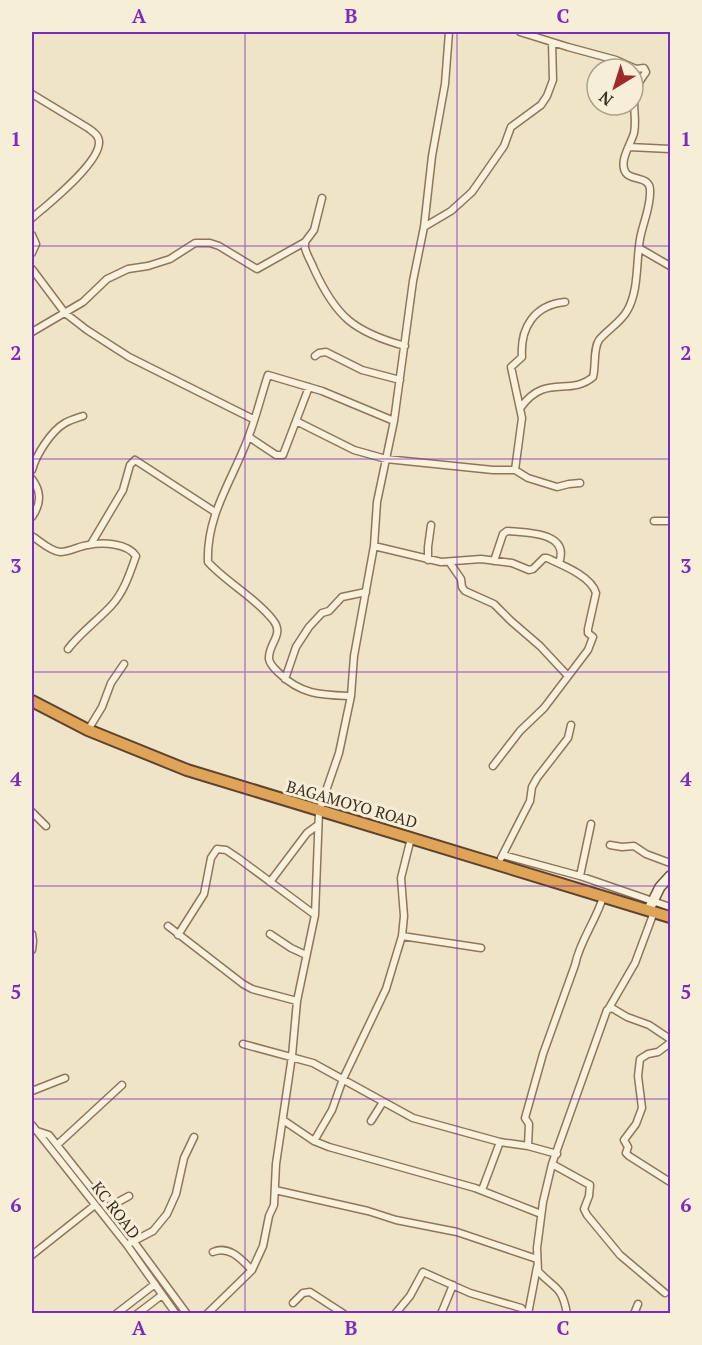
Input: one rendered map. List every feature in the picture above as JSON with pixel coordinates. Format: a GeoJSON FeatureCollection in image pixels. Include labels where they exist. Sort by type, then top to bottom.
{"type":"FeatureCollection","features":[{"type":"Feature","properties":{"kind":"highway","name":"BAGAMOYO ROAD"},"geometry":{"type":"LineString","coordinates":[[32,701],[88,730],[187,770],[319,811],[501,859],[603,897],[652,907],[670,917]]}},
{"type":"Feature","properties":{"kind":"street"},"geometry":{"type":"LineString","coordinates":[[207,1314],[252,1270],[263,1246],[269,1216],[274,1205],[276,1164],[292,1056],[297,1001],[315,915],[319,811],[339,753],[351,696],[354,656],[374,546],[377,502],[394,421],[413,281],[424,227],[432,156],[445,84],[449,32]]}},
{"type":"Feature","properties":{"kind":"street"},"geometry":{"type":"LineString","coordinates":[[520,32],[616,60],[636,69],[646,70],[635,93],[634,133],[624,163],[624,170],[630,176],[647,182],[651,189],[630,304],[621,320],[609,328],[597,344],[592,376],[578,385],[541,388],[529,396],[521,407]]}},
{"type":"Feature","properties":{"kind":"street"},"geometry":{"type":"LineString","coordinates":[[424,227],[451,211],[472,192],[504,146],[511,127],[541,105],[553,80],[552,42]]}},
{"type":"Feature","properties":{"kind":"street"},"geometry":{"type":"LineString","coordinates":[[32,94],[88,128],[97,135],[99,145],[90,161],[72,183],[32,218]]}},
{"type":"Feature","properties":{"kind":"street"},"geometry":{"type":"LineString","coordinates":[[629,147],[670,149]]}},
{"type":"Feature","properties":{"kind":"street"},"geometry":{"type":"LineString","coordinates":[[32,333],[83,302],[107,279],[128,269],[161,263],[195,243],[210,243],[219,246],[257,269],[305,242],[314,230],[322,198]]}},
{"type":"Feature","properties":{"kind":"street"},"geometry":{"type":"LineString","coordinates":[[32,235],[36,244],[32,253]]}},
{"type":"Feature","properties":{"kind":"street"},"geometry":{"type":"LineString","coordinates":[[305,242],[306,253],[320,284],[349,322],[371,334],[405,346]]}},
{"type":"Feature","properties":{"kind":"street"},"geometry":{"type":"LineString","coordinates":[[639,248],[670,266]]}},
{"type":"Feature","properties":{"kind":"street"},"geometry":{"type":"LineString","coordinates":[[32,269],[65,313],[129,357],[253,419]]}},
{"type":"Feature","properties":{"kind":"street"},"geometry":{"type":"LineString","coordinates":[[515,470],[520,438],[521,407],[511,368],[522,357],[521,345],[531,321],[547,305],[565,302]]}},
{"type":"Feature","properties":{"kind":"street"},"geometry":{"type":"LineString","coordinates":[[315,356],[326,352],[362,370],[400,380]]}},
{"type":"Feature","properties":{"kind":"street"},"geometry":{"type":"LineString","coordinates":[[351,696],[306,692],[292,685],[269,661],[278,633],[276,625],[267,614],[208,562],[215,512],[249,437],[267,375],[309,387],[394,421]]}},
{"type":"Feature","properties":{"kind":"street"},"geometry":{"type":"LineString","coordinates":[[249,437],[281,456],[288,446],[309,387]]}},
{"type":"Feature","properties":{"kind":"street"},"geometry":{"type":"LineString","coordinates":[[32,470],[35,460],[58,428],[83,416]]}},
{"type":"Feature","properties":{"kind":"street"},"geometry":{"type":"LineString","coordinates":[[296,421],[354,450],[386,459],[493,470],[515,470],[528,478],[556,488],[569,483],[580,483]]}},
{"type":"Feature","properties":{"kind":"street"},"geometry":{"type":"LineString","coordinates":[[91,544],[123,490],[130,465],[135,460],[215,512]]}},
{"type":"Feature","properties":{"kind":"street"},"geometry":{"type":"LineString","coordinates":[[32,479],[39,494],[39,505],[32,517]]}},
{"type":"Feature","properties":{"kind":"street"},"geometry":{"type":"LineString","coordinates":[[654,521],[670,521]]}},
{"type":"Feature","properties":{"kind":"street"},"geometry":{"type":"LineString","coordinates":[[428,560],[431,525]]}},
{"type":"Feature","properties":{"kind":"street"},"geometry":{"type":"LineString","coordinates":[[494,561],[503,534],[507,531],[551,537],[562,552],[559,563]]}},
{"type":"Feature","properties":{"kind":"street"},"geometry":{"type":"LineString","coordinates":[[32,536],[60,552],[91,544],[124,546],[136,556],[118,598],[68,649]]}},
{"type":"Feature","properties":{"kind":"street"},"geometry":{"type":"LineString","coordinates":[[374,546],[428,560],[450,562],[481,559],[512,563],[532,570],[543,558],[559,563],[591,584],[596,593],[588,629],[592,640],[583,657],[544,708],[520,731],[492,766]]}},
{"type":"Feature","properties":{"kind":"street"},"geometry":{"type":"LineString","coordinates":[[450,562],[461,579],[465,591],[494,604],[540,646],[568,676]]}},
{"type":"Feature","properties":{"kind":"street"},"geometry":{"type":"LineString","coordinates":[[285,679],[296,647],[309,627],[322,613],[330,611],[342,597],[366,592]]}},
{"type":"Feature","properties":{"kind":"street"},"geometry":{"type":"LineString","coordinates":[[88,730],[102,706],[111,683],[124,664]]}},
{"type":"Feature","properties":{"kind":"street"},"geometry":{"type":"LineString","coordinates":[[571,725],[568,738],[532,787],[530,801],[501,859],[580,876],[652,907],[670,907]]}},
{"type":"Feature","properties":{"kind":"street"},"geometry":{"type":"LineString","coordinates":[[32,813],[46,826]]}},
{"type":"Feature","properties":{"kind":"street"},"geometry":{"type":"LineString","coordinates":[[580,876],[591,824]]}},
{"type":"Feature","properties":{"kind":"street"},"geometry":{"type":"LineString","coordinates":[[270,882],[307,833],[318,825]]}},
{"type":"Feature","properties":{"kind":"street"},"geometry":{"type":"LineString","coordinates":[[314,1140],[332,1110],[343,1079],[386,989],[402,936],[404,916],[401,878],[411,837]]}},
{"type":"Feature","properties":{"kind":"street"},"geometry":{"type":"LineString","coordinates":[[610,845],[634,846],[646,854],[670,863]]}},
{"type":"Feature","properties":{"kind":"street"},"geometry":{"type":"LineString","coordinates":[[178,934],[204,894],[211,858],[217,849],[226,850],[238,858],[315,915]]}},
{"type":"Feature","properties":{"kind":"street"},"geometry":{"type":"LineString","coordinates":[[527,1314],[537,1267],[541,1214],[552,1164],[609,1008],[635,963],[660,887],[670,876]]}},
{"type":"Feature","properties":{"kind":"street"},"geometry":{"type":"LineString","coordinates":[[528,1146],[529,1124],[525,1118],[543,1054],[575,965],[578,950],[603,897]]}},
{"type":"Feature","properties":{"kind":"street"},"geometry":{"type":"LineString","coordinates":[[168,926],[243,984],[252,989],[297,1001]]}},
{"type":"Feature","properties":{"kind":"street"},"geometry":{"type":"LineString","coordinates":[[32,934],[32,950]]}},
{"type":"Feature","properties":{"kind":"street"},"geometry":{"type":"LineString","coordinates":[[270,934],[306,955]]}},
{"type":"Feature","properties":{"kind":"street"},"geometry":{"type":"LineString","coordinates":[[402,936],[481,948]]}},
{"type":"Feature","properties":{"kind":"street"},"geometry":{"type":"LineString","coordinates":[[609,1008],[649,1025],[670,1041],[658,1052],[640,1059],[638,1076],[642,1108],[636,1124],[624,1140],[628,1147],[626,1153],[628,1156],[670,1182]]}},
{"type":"Feature","properties":{"kind":"street"},"geometry":{"type":"LineString","coordinates":[[243,1044],[313,1063],[413,1118],[500,1142],[528,1146],[557,1154]]}},
{"type":"Feature","properties":{"kind":"street"},"geometry":{"type":"LineString","coordinates":[[32,1091],[65,1078]]}},
{"type":"Feature","properties":{"kind":"street"},"geometry":{"type":"LineString","coordinates":[[57,1145],[122,1085]]}},
{"type":"Feature","properties":{"kind":"street"},"geometry":{"type":"LineString","coordinates":[[371,1121],[383,1102]]}},
{"type":"Feature","properties":{"kind":"street"},"geometry":{"type":"LineString","coordinates":[[283,1120],[314,1140],[365,1158],[482,1190],[541,1214]]}},
{"type":"Feature","properties":{"kind":"street","name":"KC ROAD"},"geometry":{"type":"LineString","coordinates":[[32,1125],[95,1205],[130,1243],[154,1284],[176,1314]]}},
{"type":"Feature","properties":{"kind":"street"},"geometry":{"type":"LineString","coordinates":[[37,1131],[46,1132],[57,1145],[186,1314]]}},
{"type":"Feature","properties":{"kind":"street"},"geometry":{"type":"LineString","coordinates":[[130,1243],[153,1231],[171,1207],[184,1158],[194,1137]]}},
{"type":"Feature","properties":{"kind":"street"},"geometry":{"type":"LineString","coordinates":[[482,1190],[500,1142]]}},
{"type":"Feature","properties":{"kind":"street"},"geometry":{"type":"LineString","coordinates":[[552,1164],[590,1185],[584,1209],[587,1215],[620,1255],[665,1293]]}},
{"type":"Feature","properties":{"kind":"street"},"geometry":{"type":"LineString","coordinates":[[275,1190],[368,1211],[396,1220],[458,1232],[537,1259]]}},
{"type":"Feature","properties":{"kind":"street"},"geometry":{"type":"LineString","coordinates":[[107,1208],[129,1196]]}},
{"type":"Feature","properties":{"kind":"street"},"geometry":{"type":"LineString","coordinates":[[32,1255],[95,1205]]}},
{"type":"Feature","properties":{"kind":"street"},"geometry":{"type":"LineString","coordinates":[[213,1252],[222,1250],[232,1253],[252,1270]]}},
{"type":"Feature","properties":{"kind":"street"},"geometry":{"type":"LineString","coordinates":[[537,1267],[540,1274],[564,1296],[567,1314]]}},
{"type":"Feature","properties":{"kind":"street"},"geometry":{"type":"LineString","coordinates":[[395,1314],[410,1296],[423,1272],[494,1302],[521,1308],[527,1314]]}},
{"type":"Feature","properties":{"kind":"street"},"geometry":{"type":"LineString","coordinates":[[116,1314],[154,1284]]}},
{"type":"Feature","properties":{"kind":"street"},"geometry":{"type":"LineString","coordinates":[[441,1314],[453,1285]]}},
{"type":"Feature","properties":{"kind":"street"},"geometry":{"type":"LineString","coordinates":[[293,1303],[303,1293],[310,1292],[344,1314]]}},
{"type":"Feature","properties":{"kind":"street"},"geometry":{"type":"LineString","coordinates":[[138,1314],[162,1295]]}},
{"type":"Feature","properties":{"kind":"street"},"geometry":{"type":"LineString","coordinates":[[634,1314],[638,1304]]}}]}
